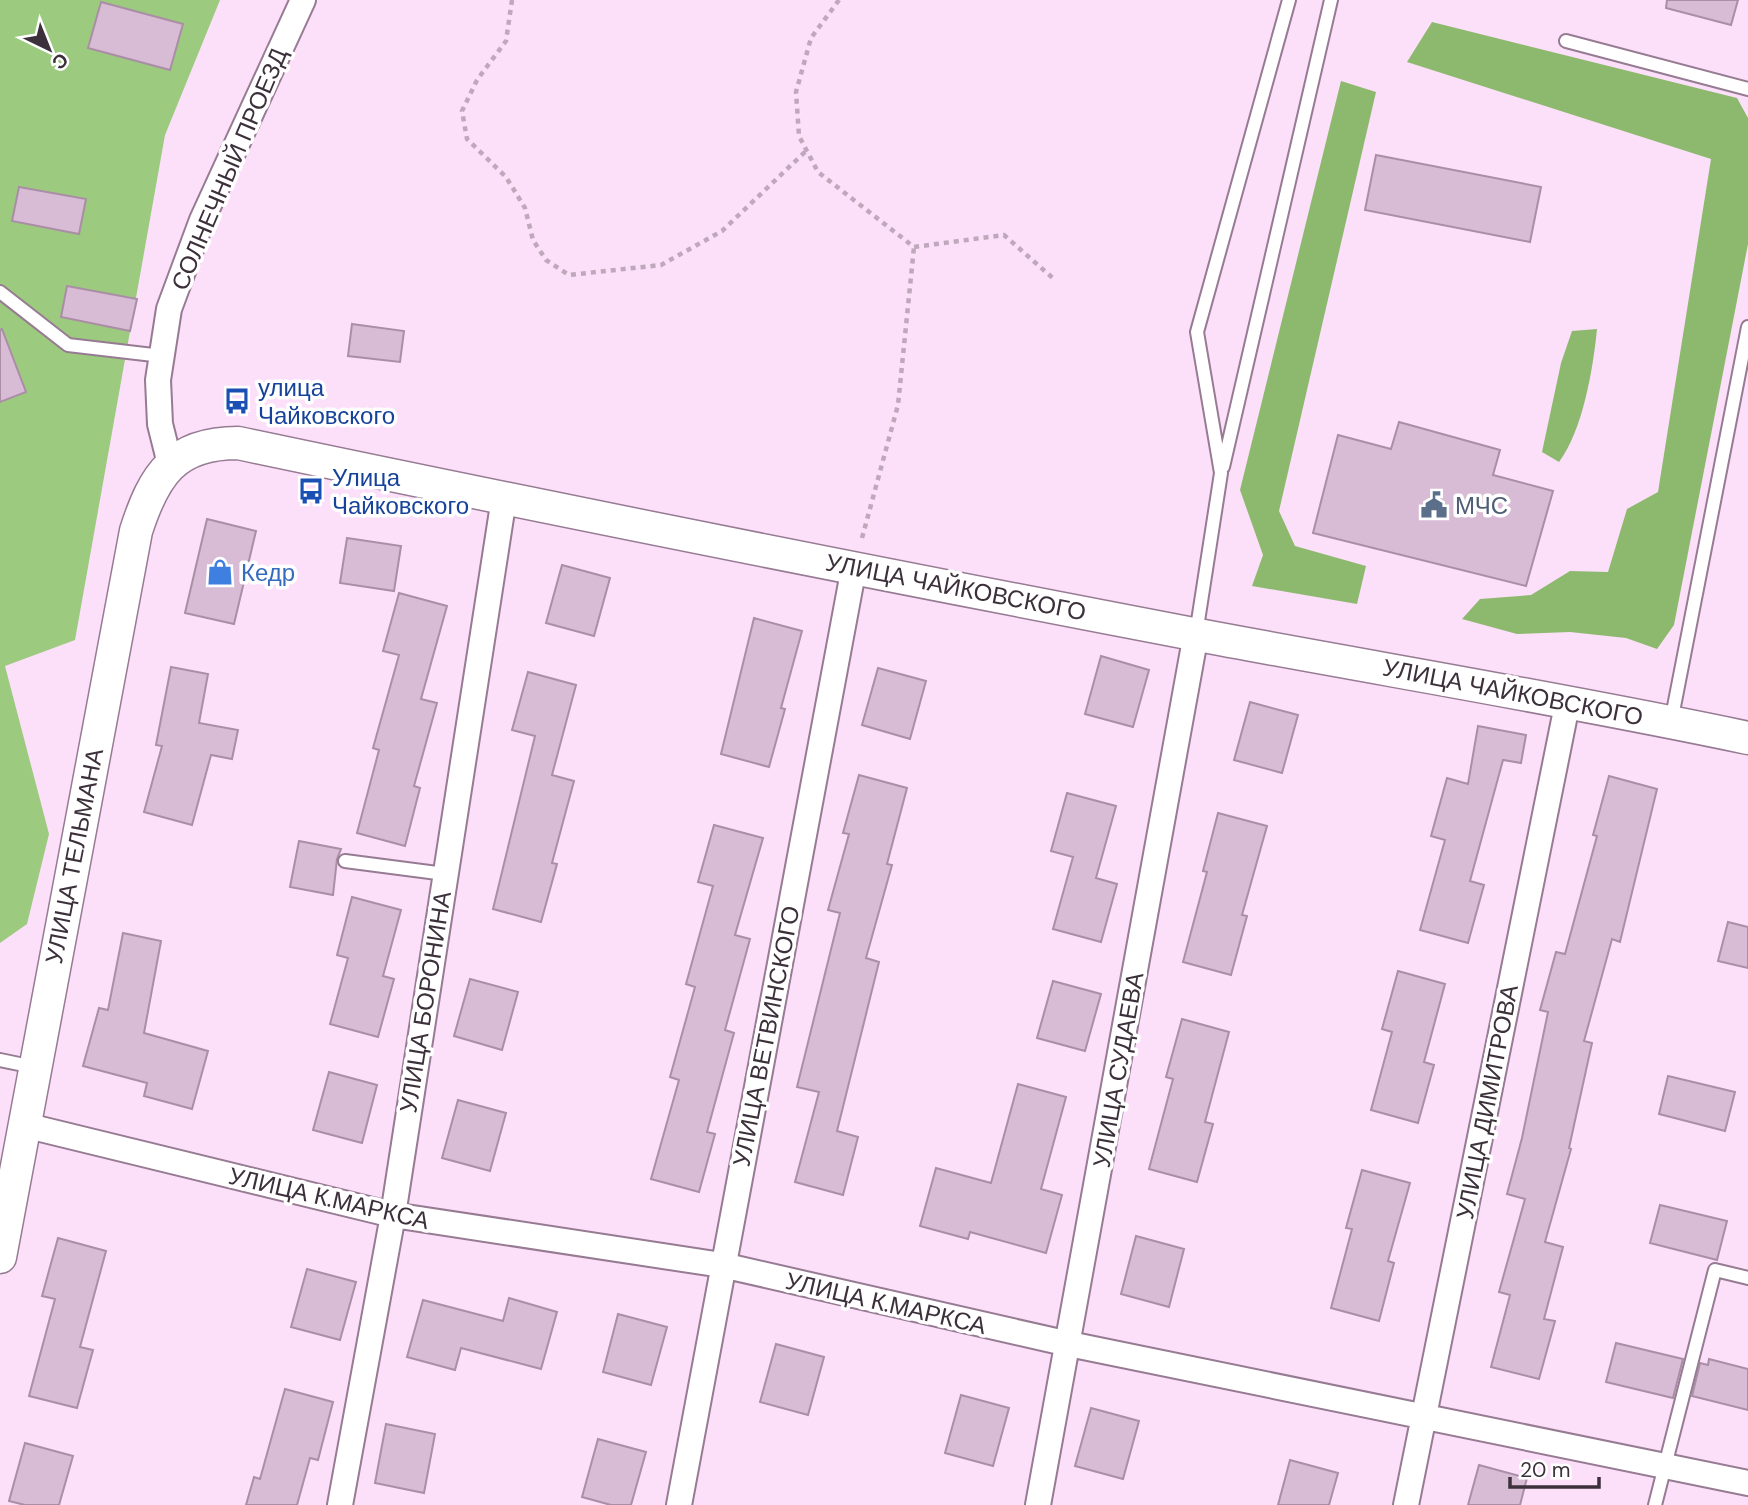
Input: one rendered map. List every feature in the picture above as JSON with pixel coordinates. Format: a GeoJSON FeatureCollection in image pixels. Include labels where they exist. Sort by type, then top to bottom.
{"type":"FeatureCollection","features":[{"type":"Feature","properties":{"kind":"street","name":"СОЛНЕЧНЫЙ ПРОЕЗД"},"geometry":{"type":"LineString","coordinates":[[170,464],[160,424],[158,380],[169,309],[202,220],[303,0]]}},
{"type":"Feature","properties":{"kind":"street","name":"УЛИЦА ЧАЙКОВСКОГО"},"geometry":{"type":"LineString","coordinates":[[170,464],[190,451],[212,443],[238,443],[1196,634],[1568,700],[1748,738]]}},
{"type":"Feature","properties":{"kind":"street","name":"УЛИЦА ТЕЛЬМАНА"},"geometry":{"type":"LineString","coordinates":[[0,1257],[136,531],[156,479],[170,464]]}},
{"type":"Feature","properties":{"kind":"street","name":"УЛИЦА БОРОНИНА"},"geometry":{"type":"LineString","coordinates":[[340,1505],[393,1215],[504,498]]}},
{"type":"Feature","properties":{"kind":"street","name":"УЛИЦА ВЕТВИНСКОГО"},"geometry":{"type":"LineString","coordinates":[[679,1505],[854,567]]}},
{"type":"Feature","properties":{"kind":"street","name":"УЛИЦА СУДАЕВА"},"geometry":{"type":"LineString","coordinates":[[1038,1505],[1196,634]]}},
{"type":"Feature","properties":{"kind":"street","name":"УЛИЦА ДИМИТРОВА"},"geometry":{"type":"LineString","coordinates":[[1406,1505],[1568,700]]}},
{"type":"Feature","properties":{"kind":"street","name":"УЛИЦА К.МАРКСА"},"geometry":{"type":"LineString","coordinates":[[24,1125],[393,1215],[722,1265],[1069,1344],[1748,1483]]}},
{"type":"Feature","properties":{"kind":"lane"},"geometry":{"type":"LineString","coordinates":[[1221,473],[1197,332],[1289,0]]}},
{"type":"Feature","properties":{"kind":"lane"},"geometry":{"type":"LineString","coordinates":[[1196,634],[1221,473],[1331,0]]}},
{"type":"Feature","properties":{"kind":"lane"},"geometry":{"type":"LineString","coordinates":[[1566,41],[1748,89]]}},
{"type":"Feature","properties":{"kind":"lane"},"geometry":{"type":"LineString","coordinates":[[0,292],[68,345],[162,356]]}},
{"type":"Feature","properties":{"kind":"lane"},"geometry":{"type":"LineString","coordinates":[[1671,722],[1748,327]]}},
{"type":"Feature","properties":{"kind":"lane"},"geometry":{"type":"LineString","coordinates":[[345,860],[445,874]]}},
{"type":"Feature","properties":{"kind":"lane"},"geometry":{"type":"LineString","coordinates":[[0,1060],[34,1067]]}},
{"type":"Feature","properties":{"kind":"lane"},"geometry":{"type":"LineString","coordinates":[[1655,1505],[1714,1270],[1748,1278]]}},
{"type":"Feature","properties":{"kind":"path"},"geometry":{"type":"LineString","coordinates":[[512,0],[506,41],[477,80],[462,111],[467,139],[506,177],[525,208],[533,240],[545,260],[569,275],[662,265],[722,231],[807,150]]}},
{"type":"Feature","properties":{"kind":"path"},"geometry":{"type":"LineString","coordinates":[[839,0],[811,38],[796,92],[799,136],[818,172],[914,247],[1004,235],[1055,280]]}},
{"type":"Feature","properties":{"kind":"path"},"geometry":{"type":"LineString","coordinates":[[854,567],[898,405],[914,247]]}},
{"type":"Feature","properties":{"kind":"green space"},"geometry":{"type":"Polygon","coordinates":[[[0,0],[220,0],[165,135],[75,640],[5,666],[49,834],[27,924],[0,943],[0,0]]]}},
{"type":"Feature","properties":{"kind":"green space"},"geometry":{"type":"Polygon","coordinates":[[[1432,22],[1737,98],[1748,118],[1748,244],[1674,625],[1657,649],[1626,638],[1570,632],[1517,634],[1462,619],[1480,599],[1531,595],[1570,571],[1608,572],[1627,509],[1658,492],[1711,159],[1407,62],[1432,22]]]}},
{"type":"Feature","properties":{"kind":"green space"},"geometry":{"type":"Polygon","coordinates":[[[1341,81],[1376,92],[1279,511],[1295,546],[1366,566],[1357,604],[1252,586],[1263,555],[1240,490],[1341,81]]]}},
{"type":"Feature","properties":{"kind":"green space"},"geometry":{"type":"Polygon","coordinates":[[[1597,329],[1590,380],[1581,416],[1559,462],[1542,452],[1561,363],[1572,331],[1597,329]]]}},
{"type":"Feature","properties":{"kind":"building"},"geometry":{"type":"Polygon","coordinates":[[[1667,0],[1738,0],[1731,25],[1666,8],[1667,0]]]}},
{"type":"Feature","properties":{"kind":"building"},"geometry":{"type":"Polygon","coordinates":[[[101,2],[183,24],[170,70],[88,48],[101,2]]]}},
{"type":"Feature","properties":{"kind":"building"},"geometry":{"type":"Polygon","coordinates":[[[1376,155],[1541,187],[1530,242],[1365,210],[1376,155]]]}},
{"type":"Feature","properties":{"kind":"building"},"geometry":{"type":"Polygon","coordinates":[[[19,187],[86,199],[79,234],[12,221],[19,187]]]}},
{"type":"Feature","properties":{"kind":"building"},"geometry":{"type":"Polygon","coordinates":[[[67,286],[137,299],[130,331],[61,317],[67,286]]]}},
{"type":"Feature","properties":{"kind":"building"},"geometry":{"type":"Polygon","coordinates":[[[352,324],[404,331],[400,362],[348,356],[352,324]]]}},
{"type":"Feature","properties":{"kind":"building"},"geometry":{"type":"Polygon","coordinates":[[[2,329],[26,392],[0,402],[0,330],[2,329]]]}},
{"type":"Feature","properties":{"kind":"building","name":"МЧС"},"geometry":{"type":"Polygon","coordinates":[[[1399,422],[1500,450],[1493,475],[1553,491],[1526,586],[1313,533],[1338,435],[1391,449],[1399,422]]]}},
{"type":"Feature","properties":{"kind":"building","name":"Кедр"},"geometry":{"type":"Polygon","coordinates":[[[207,519],[256,531],[234,624],[185,613],[207,519]]]}},
{"type":"Feature","properties":{"kind":"building"},"geometry":{"type":"Polygon","coordinates":[[[347,538],[401,546],[394,591],[340,583],[347,538]]]}},
{"type":"Feature","properties":{"kind":"building"},"geometry":{"type":"Polygon","coordinates":[[[562,565],[610,578],[594,636],[546,623],[562,565]]]}},
{"type":"Feature","properties":{"kind":"building"},"geometry":{"type":"Polygon","coordinates":[[[399,593],[447,606],[421,699],[437,703],[414,786],[420,788],[405,846],[357,833],[379,750],[373,748],[399,655],[383,651],[399,593]]]}},
{"type":"Feature","properties":{"kind":"building"},"geometry":{"type":"Polygon","coordinates":[[[754,618],[802,631],[781,708],[785,709],[769,767],[721,754],[754,618]]]}},
{"type":"Feature","properties":{"kind":"building"},"geometry":{"type":"Polygon","coordinates":[[[1101,656],[1149,670],[1133,727],[1085,714],[1101,656]]]}},
{"type":"Feature","properties":{"kind":"building"},"geometry":{"type":"Polygon","coordinates":[[[171,667],[208,674],[199,723],[238,730],[232,759],[211,755],[192,825],[144,812],[162,746],[156,745],[171,667]]]}},
{"type":"Feature","properties":{"kind":"building"},"geometry":{"type":"Polygon","coordinates":[[[878,668],[926,681],[910,739],[862,725],[878,668]]]}},
{"type":"Feature","properties":{"kind":"building"},"geometry":{"type":"Polygon","coordinates":[[[528,672],[576,685],[552,775],[574,781],[552,863],[557,864],[541,922],[493,909],[535,736],[512,730],[528,672]]]}},
{"type":"Feature","properties":{"kind":"building"},"geometry":{"type":"Polygon","coordinates":[[[1250,702],[1298,715],[1282,773],[1234,760],[1250,702]]]}},
{"type":"Feature","properties":{"kind":"building"},"geometry":{"type":"Polygon","coordinates":[[[1478,726],[1526,735],[1521,763],[1503,760],[1470,881],[1484,885],[1468,943],[1420,930],[1445,840],[1431,836],[1447,778],[1468,784],[1478,726]]]}},
{"type":"Feature","properties":{"kind":"building"},"geometry":{"type":"Polygon","coordinates":[[[859,775],[907,788],[887,864],[892,865],[866,958],[879,962],[837,1131],[858,1137],[843,1195],[795,1182],[819,1092],[797,1087],[840,913],[828,910],[849,834],[843,833],[859,775]]]}},
{"type":"Feature","properties":{"kind":"building"},"geometry":{"type":"Polygon","coordinates":[[[1609,776],[1657,789],[1620,942],[1612,939],[1584,1041],[1592,1043],[1569,1148],[1571,1149],[1545,1242],[1563,1247],[1544,1319],[1555,1321],[1539,1379],[1491,1367],[1510,1295],[1499,1292],[1525,1199],[1507,1194],[1522,1138],[1548,1012],[1540,1010],[1556,952],[1565,954],[1597,836],[1593,835],[1609,776]]]}},
{"type":"Feature","properties":{"kind":"building"},"geometry":{"type":"Polygon","coordinates":[[[1067,793],[1116,806],[1096,878],[1117,884],[1101,942],[1053,929],[1073,857],[1051,851],[1067,793]]]}},
{"type":"Feature","properties":{"kind":"building"},"geometry":{"type":"Polygon","coordinates":[[[1218,813],[1267,826],[1242,915],[1247,916],[1231,975],[1183,962],[1207,872],[1203,871],[1218,813]]]}},
{"type":"Feature","properties":{"kind":"building"},"geometry":{"type":"Polygon","coordinates":[[[714,825],[763,838],[735,935],[750,939],[725,1030],[734,1033],[707,1132],[715,1134],[699,1192],[651,1179],[679,1080],[670,1077],[695,987],[686,984],[713,886],[698,882],[714,825]]]}},
{"type":"Feature","properties":{"kind":"building"},"geometry":{"type":"Polygon","coordinates":[[[299,841],[341,849],[337,859],[333,895],[290,887],[299,841]]]}},
{"type":"Feature","properties":{"kind":"building"},"geometry":{"type":"Polygon","coordinates":[[[352,897],[401,910],[383,976],[394,979],[378,1037],[330,1024],[348,958],[337,955],[352,897]]]}},
{"type":"Feature","properties":{"kind":"building"},"geometry":{"type":"Polygon","coordinates":[[[1728,922],[1748,927],[1748,968],[1718,961],[1728,922]]]}},
{"type":"Feature","properties":{"kind":"building"},"geometry":{"type":"Polygon","coordinates":[[[123,933],[161,941],[144,1033],[208,1051],[192,1109],[144,1096],[147,1083],[83,1066],[99,1008],[108,1010],[123,933]]]}},
{"type":"Feature","properties":{"kind":"building"},"geometry":{"type":"Polygon","coordinates":[[[1398,971],[1445,984],[1424,1062],[1434,1065],[1418,1123],[1371,1110],[1392,1032],[1382,1029],[1398,971]]]}},
{"type":"Feature","properties":{"kind":"building"},"geometry":{"type":"Polygon","coordinates":[[[470,979],[518,992],[502,1050],[454,1036],[470,979]]]}},
{"type":"Feature","properties":{"kind":"building"},"geometry":{"type":"Polygon","coordinates":[[[1053,981],[1101,994],[1085,1051],[1037,1038],[1053,981]]]}},
{"type":"Feature","properties":{"kind":"building"},"geometry":{"type":"Polygon","coordinates":[[[1182,1019],[1229,1032],[1205,1122],[1213,1124],[1197,1182],[1149,1169],[1173,1079],[1166,1077],[1182,1019]]]}},
{"type":"Feature","properties":{"kind":"building"},"geometry":{"type":"Polygon","coordinates":[[[329,1072],[377,1085],[362,1143],[313,1130],[329,1072]]]}},
{"type":"Feature","properties":{"kind":"building"},"geometry":{"type":"Polygon","coordinates":[[[1668,1076],[1735,1092],[1725,1131],[1659,1114],[1668,1076]]]}},
{"type":"Feature","properties":{"kind":"building"},"geometry":{"type":"Polygon","coordinates":[[[1018,1084],[1066,1097],[1041,1189],[1062,1195],[1046,1253],[970,1232],[968,1239],[920,1226],[936,1168],[991,1183],[1018,1084]]]}},
{"type":"Feature","properties":{"kind":"building"},"geometry":{"type":"Polygon","coordinates":[[[458,1100],[506,1113],[490,1171],[442,1158],[458,1100]]]}},
{"type":"Feature","properties":{"kind":"building"},"geometry":{"type":"Polygon","coordinates":[[[1362,1170],[1410,1183],[1388,1261],[1394,1263],[1379,1321],[1331,1308],[1352,1229],[1346,1228],[1362,1170]]]}},
{"type":"Feature","properties":{"kind":"building"},"geometry":{"type":"Polygon","coordinates":[[[1660,1205],[1727,1221],[1717,1260],[1650,1243],[1660,1205]]]}},
{"type":"Feature","properties":{"kind":"building"},"geometry":{"type":"Polygon","coordinates":[[[1136,1236],[1184,1249],[1169,1307],[1121,1294],[1136,1236]]]}},
{"type":"Feature","properties":{"kind":"building"},"geometry":{"type":"Polygon","coordinates":[[[58,1238],[106,1251],[80,1347],[93,1350],[77,1408],[29,1396],[55,1299],[42,1296],[58,1238]]]}},
{"type":"Feature","properties":{"kind":"building"},"geometry":{"type":"Polygon","coordinates":[[[307,1269],[356,1282],[340,1340],[291,1327],[307,1269]]]}},
{"type":"Feature","properties":{"kind":"building"},"geometry":{"type":"Polygon","coordinates":[[[509,1298],[557,1312],[541,1369],[461,1348],[455,1370],[407,1357],[423,1300],[503,1321],[509,1298]]]}},
{"type":"Feature","properties":{"kind":"building"},"geometry":{"type":"Polygon","coordinates":[[[618,1314],[667,1327],[651,1385],[603,1372],[618,1314]]]}},
{"type":"Feature","properties":{"kind":"building"},"geometry":{"type":"Polygon","coordinates":[[[1616,1343],[1683,1359],[1673,1398],[1606,1382],[1616,1343]]]}},
{"type":"Feature","properties":{"kind":"building"},"geometry":{"type":"Polygon","coordinates":[[[776,1344],[824,1357],[808,1415],[760,1402],[776,1344]]]}},
{"type":"Feature","properties":{"kind":"building"},"geometry":{"type":"Polygon","coordinates":[[[1709,1359],[1748,1369],[1748,1410],[1692,1396],[1700,1363],[1708,1365],[1709,1359]]]}},
{"type":"Feature","properties":{"kind":"building"},"geometry":{"type":"Polygon","coordinates":[[[285,1389],[333,1402],[318,1460],[310,1458],[297,1505],[246,1505],[254,1477],[260,1479],[285,1389]]]}},
{"type":"Feature","properties":{"kind":"building"},"geometry":{"type":"Polygon","coordinates":[[[961,1395],[1009,1408],[993,1466],[945,1453],[961,1395]]]}},
{"type":"Feature","properties":{"kind":"building"},"geometry":{"type":"Polygon","coordinates":[[[1091,1408],[1139,1421],[1123,1479],[1075,1466],[1091,1408]]]}},
{"type":"Feature","properties":{"kind":"building"},"geometry":{"type":"Polygon","coordinates":[[[386,1424],[435,1434],[424,1493],[375,1483],[386,1424]]]}},
{"type":"Feature","properties":{"kind":"building"},"geometry":{"type":"Polygon","coordinates":[[[598,1439],[646,1452],[631,1505],[611,1505],[582,1497],[598,1439]]]}},
{"type":"Feature","properties":{"kind":"building"},"geometry":{"type":"Polygon","coordinates":[[[25,1443],[73,1456],[59,1505],[25,1505],[9,1501],[25,1443]]]}},
{"type":"Feature","properties":{"kind":"building"},"geometry":{"type":"Polygon","coordinates":[[[1290,1460],[1338,1473],[1329,1505],[1278,1505],[1290,1460]]]}},
{"type":"Feature","properties":{"kind":"building"},"geometry":{"type":"Polygon","coordinates":[[[1479,1465],[1527,1478],[1520,1505],[1468,1505],[1479,1465]]]}},
{"type":"Feature","properties":{"kind":"place","name":"улица Чайковского"},"geometry":{"type":"Point","coordinates":[237,401]}},
{"type":"Feature","properties":{"kind":"place","name":"Улица Чайковского"},"geometry":{"type":"Point","coordinates":[311,491]}},
{"type":"Feature","properties":{"kind":"place","name":"МЧС"},"geometry":{"type":"Point","coordinates":[1434,505]}},
{"type":"Feature","properties":{"kind":"place","name":"Кедр"},"geometry":{"type":"Point","coordinates":[220,572]}}]}
